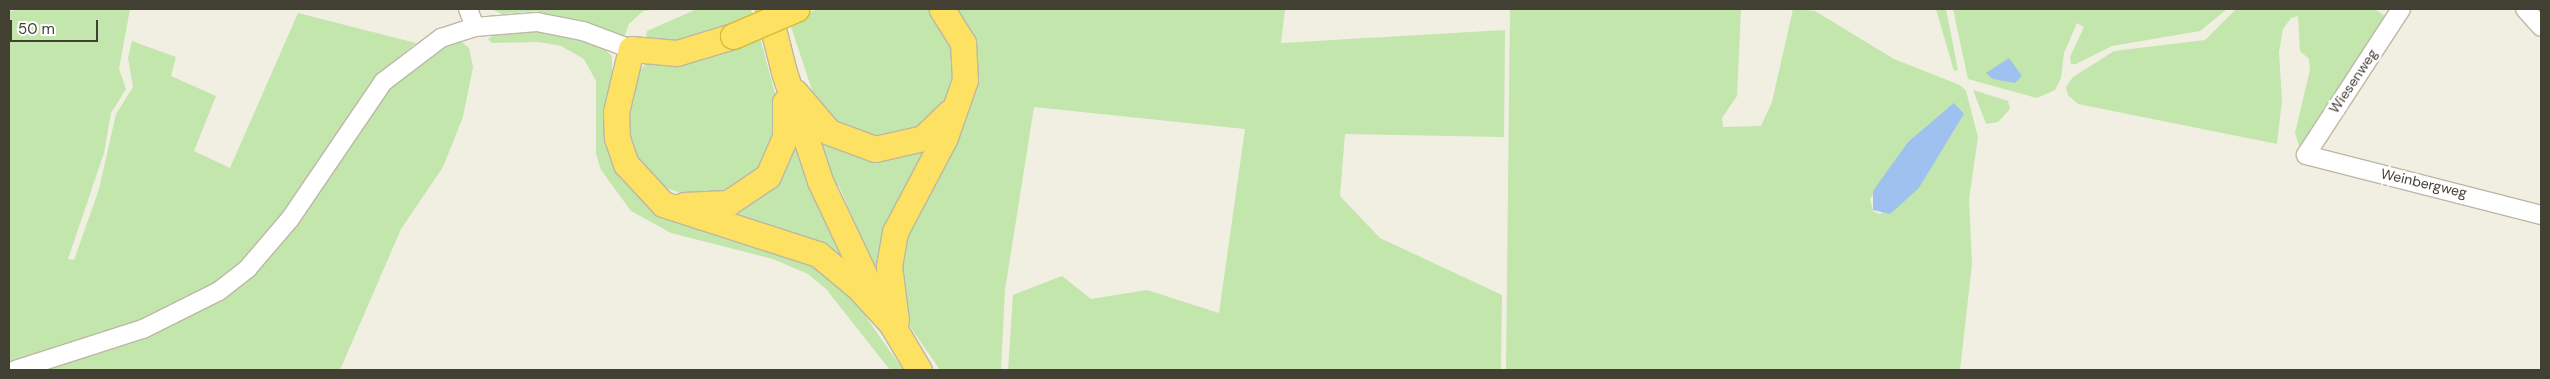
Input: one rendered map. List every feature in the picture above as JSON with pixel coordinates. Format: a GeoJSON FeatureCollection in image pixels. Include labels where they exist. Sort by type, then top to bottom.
{"type":"FeatureCollection","features":[{"type":"Feature","properties":{"kind":"highway"},"geometry":{"type":"LineString","coordinates":[[768,9],[784,72],[820,181],[889,321],[919,370]]}},
{"type":"Feature","properties":{"kind":"highway"},"geometry":{"type":"LineString","coordinates":[[796,9],[733,36],[677,53],[631,49],[616,112],[617,138],[632,176],[654,197],[676,209],[818,254],[859,288],[889,321]]}},
{"type":"Feature","properties":{"kind":"highway"},"geometry":{"type":"LineString","coordinates":[[904,347],[892,300],[890,252],[902,216],[945,137],[962,95],[963,43],[942,9]]}},
{"type":"Feature","properties":{"kind":"highway"},"geometry":{"type":"LineString","coordinates":[[784,72],[829,132],[876,149],[923,138],[962,95]]}},
{"type":"Feature","properties":{"kind":"highway"},"geometry":{"type":"LineString","coordinates":[[654,197],[692,206],[728,203],[768,176],[785,137],[784,72]]}},
{"type":"Feature","properties":{"kind":"street"},"geometry":{"type":"LineString","coordinates":[[468,9],[475,26]]}},
{"type":"Feature","properties":{"kind":"street","name":"Wiesenweg"},"geometry":{"type":"LineString","coordinates":[[2306,155],[2402,9]]}},
{"type":"Feature","properties":{"kind":"street"},"geometry":{"type":"LineString","coordinates":[[2525,9],[2541,28]]}},
{"type":"Feature","properties":{"kind":"street"},"geometry":{"type":"LineString","coordinates":[[15,370],[143,329],[219,291],[254,261],[290,219],[383,82],[422,48],[475,26],[537,22],[631,49]]}},
{"type":"Feature","properties":{"kind":"street","name":"Weinbergweg"},"geometry":{"type":"LineString","coordinates":[[2306,155],[2541,215]]}},
{"type":"Feature","properties":{"kind":"green space"},"geometry":{"type":"Polygon","coordinates":[[[27,9],[130,9],[119,69],[126,89],[111,113],[104,153],[68,259],[74,260],[99,189],[116,114],[133,87],[128,58],[132,41],[176,57],[171,76],[216,96],[194,151],[230,168],[298,13],[416,43],[377,75],[286,214],[240,265],[212,288],[167,312],[9,365],[9,11],[27,9]]]}},
{"type":"Feature","properties":{"kind":"green space"},"geometry":{"type":"Polygon","coordinates":[[[491,9],[660,9],[643,11],[629,24],[624,38],[536,11],[502,14],[491,9]]]}},
{"type":"Feature","properties":{"kind":"green space"},"geometry":{"type":"Polygon","coordinates":[[[697,9],[751,9],[753,17],[678,45],[645,41],[647,31],[697,9]]]}},
{"type":"Feature","properties":{"kind":"green space"},"geometry":{"type":"Polygon","coordinates":[[[818,9],[929,9],[935,13],[954,42],[954,87],[935,119],[890,140],[849,135],[815,99],[789,21],[818,9]]]}},
{"type":"Feature","properties":{"kind":"green space"},"geometry":{"type":"Polygon","coordinates":[[[951,9],[1285,9],[1281,43],[1505,30],[1504,137],[1345,134],[1340,196],[1380,238],[1502,295],[1501,370],[1008,370],[1013,295],[1062,276],[1091,299],[1147,290],[1219,313],[1245,129],[1034,107],[1005,290],[1001,370],[940,370],[911,328],[898,298],[900,237],[961,123],[951,9]]]}},
{"type":"Feature","properties":{"kind":"green space"},"geometry":{"type":"Polygon","coordinates":[[[1510,9],[1741,9],[1737,96],[1722,118],[1723,127],[1761,126],[1772,102],[1793,9],[1815,11],[1894,59],[1960,85],[1966,91],[1978,137],[1969,199],[1972,264],[1960,370],[1506,370],[1510,9]],[[1964,114],[1908,142],[1870,199],[1873,211],[1880,214],[1919,188],[1964,114]]]}},
{"type":"Feature","properties":{"kind":"green space"},"geometry":{"type":"Polygon","coordinates":[[[1936,9],[1946,9],[1958,70],[1954,71],[1936,9]]]}},
{"type":"Feature","properties":{"kind":"green space"},"geometry":{"type":"Polygon","coordinates":[[[1953,9],[2227,9],[2200,31],[2112,46],[2076,64],[2071,64],[2070,57],[2084,27],[2077,23],[2064,53],[2061,78],[2055,90],[2037,98],[1968,79],[1953,9]]]}},
{"type":"Feature","properties":{"kind":"green space"},"geometry":{"type":"Polygon","coordinates":[[[2236,9],[2375,9],[2390,20],[2300,149],[2295,133],[2310,70],[2309,59],[2300,51],[2298,16],[2291,18],[2283,29],[2279,52],[2282,100],[2277,144],[2078,104],[2068,95],[2066,87],[2073,77],[2114,51],[2205,40],[2236,9]]]}},
{"type":"Feature","properties":{"kind":"green space"},"geometry":{"type":"Polygon","coordinates":[[[500,30],[569,34],[602,47],[612,56],[613,163],[626,183],[655,210],[779,246],[839,278],[903,370],[890,370],[826,289],[808,274],[773,259],[671,233],[631,211],[601,170],[596,154],[596,81],[584,59],[561,46],[539,42],[492,43],[488,39],[500,30]]]}},
{"type":"Feature","properties":{"kind":"green space"},"geometry":{"type":"Polygon","coordinates":[[[759,34],[776,97],[777,128],[765,165],[724,193],[683,194],[664,187],[634,155],[627,135],[626,115],[637,72],[650,61],[759,34]]]}},
{"type":"Feature","properties":{"kind":"green space"},"geometry":{"type":"Polygon","coordinates":[[[459,40],[469,48],[473,67],[463,117],[443,167],[401,229],[340,370],[31,370],[176,324],[225,293],[400,73],[446,43],[459,40]]]}},
{"type":"Feature","properties":{"kind":"green space"},"geometry":{"type":"Polygon","coordinates":[[[1973,90],[2008,101],[2010,109],[1998,122],[1986,124],[1973,90]]]}},
{"type":"Feature","properties":{"kind":"green space"},"geometry":{"type":"Polygon","coordinates":[[[818,132],[840,148],[938,133],[877,272],[839,186],[829,180],[812,140],[818,132]]]}},
{"type":"Feature","properties":{"kind":"green space"},"geometry":{"type":"Polygon","coordinates":[[[792,133],[849,266],[719,211],[792,133]]]}},
{"type":"Feature","properties":{"kind":"water"},"geometry":{"type":"Polygon","coordinates":[[[2009,58],[2022,76],[2015,83],[1993,79],[1986,73],[2009,58]]]}},
{"type":"Feature","properties":{"kind":"water"},"geometry":{"type":"Polygon","coordinates":[[[1954,103],[1964,114],[1919,188],[1890,214],[1873,210],[1873,191],[1908,142],[1954,103]]]}}]}
